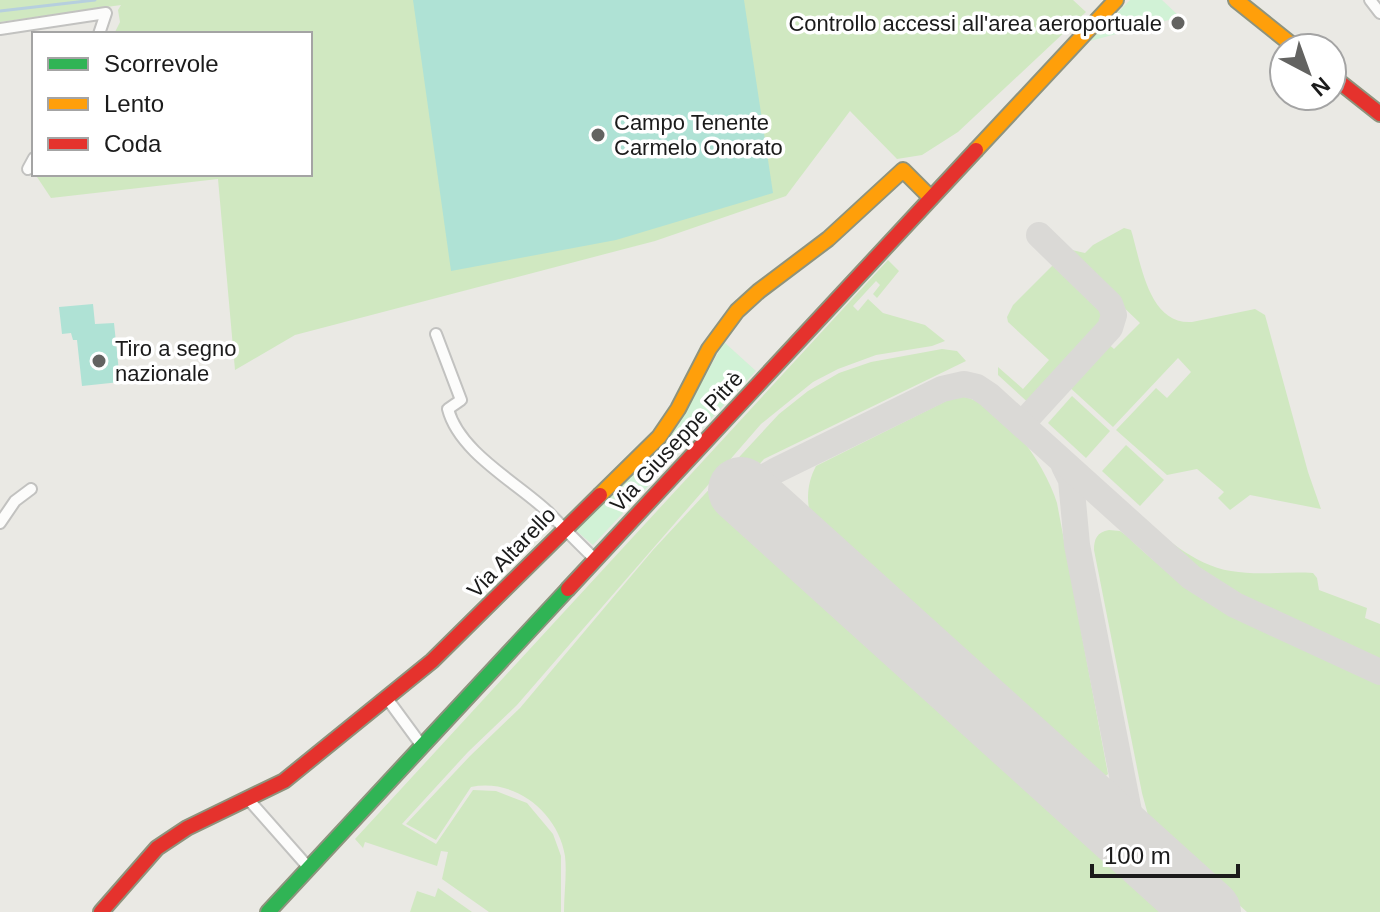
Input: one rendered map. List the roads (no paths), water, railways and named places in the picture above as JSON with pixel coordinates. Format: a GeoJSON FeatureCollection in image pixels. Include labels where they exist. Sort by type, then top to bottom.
{"type":"FeatureCollection","features":[{"type":"Feature","properties":{"kind":"street","name":"Via Giuseppe Pitrè"},"geometry":{"type":"LineString","coordinates":[[268,912],[1116,0]]}},
{"type":"Feature","properties":{"kind":"street"},"geometry":{"type":"LineString","coordinates":[[1236,0],[1276,32]]}},
{"type":"Feature","properties":{"kind":"street"},"geometry":{"type":"LineString","coordinates":[[1370,0],[1380,13]]}},
{"type":"Feature","properties":{"kind":"street"},"geometry":{"type":"LineString","coordinates":[[0,29],[106,13],[100,32]]}},
{"type":"Feature","properties":{"kind":"street"},"geometry":{"type":"LineString","coordinates":[[1348,89],[1380,114]]}},
{"type":"Feature","properties":{"kind":"street"},"geometry":{"type":"LineString","coordinates":[[28,169],[32,162]]}},
{"type":"Feature","properties":{"kind":"street","name":"Via Altarello"},"geometry":{"type":"LineString","coordinates":[[101,912],[157,848],[187,828],[284,781],[432,661],[674,419],[708,349],[729,320],[775,279],[817,248],[903,170],[931,198]]}},
{"type":"Feature","properties":{"kind":"street"},"geometry":{"type":"LineString","coordinates":[[436,334],[461,400],[448,409],[458,434],[546,511],[596,560]]}},
{"type":"Feature","properties":{"kind":"street"},"geometry":{"type":"LineString","coordinates":[[0,523],[15,501],[31,489]]}},
{"type":"Feature","properties":{"kind":"street"},"geometry":{"type":"LineString","coordinates":[[386,697],[422,746]]}},
{"type":"Feature","properties":{"kind":"street"},"geometry":{"type":"LineString","coordinates":[[248,799],[309,868]]}},
{"type":"Feature","properties":{"kind":"waterway"},"geometry":{"type":"LineString","coordinates":[[0,11],[95,0]]}},
{"type":"Feature","properties":{"kind":"place","name":"Controllo accessi all'area aeroportuale"},"geometry":{"type":"Point","coordinates":[1178,23]}},
{"type":"Feature","properties":{"kind":"place","name":"Campo Tenente Carmelo Onorato"},"geometry":{"type":"Point","coordinates":[598,135]}},
{"type":"Feature","properties":{"kind":"place","name":"Tiro a segno nazionale"},"geometry":{"type":"Point","coordinates":[99,361]}}]}
